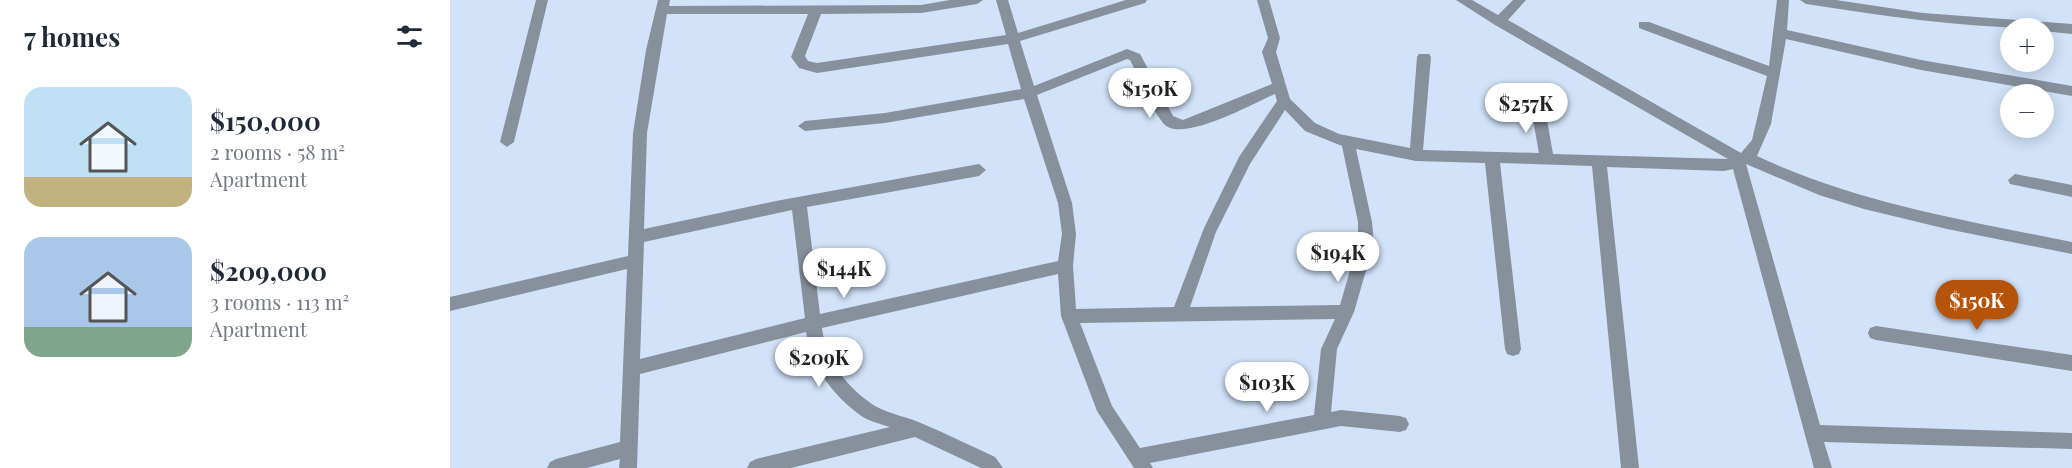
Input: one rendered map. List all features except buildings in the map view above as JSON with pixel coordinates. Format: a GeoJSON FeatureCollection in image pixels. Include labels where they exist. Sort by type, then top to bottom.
{"type":"FeatureCollection","features":[{"type":"Feature","properties":{"kind":"street"},"geometry":{"type":"LineString","coordinates":[[507,142],[542,0]]}},
{"type":"Feature","properties":{"kind":"street"},"geometry":{"type":"LineString","coordinates":[[628,468],[640,133],[663,5],[921,9],[977,0]]}},
{"type":"Feature","properties":{"kind":"street"},"geometry":{"type":"LineString","coordinates":[[1002,0],[1012,39],[1065,203],[1069,234],[1065,266],[1069,316],[1105,411],[1139,463],[1322,420],[1361,418],[1400,424]]}},
{"type":"Feature","properties":{"kind":"street"},"geometry":{"type":"LineString","coordinates":[[816,9],[798,57],[804,65],[817,68],[1012,39],[1141,0]]}},
{"type":"Feature","properties":{"kind":"street"},"geometry":{"type":"LineString","coordinates":[[1263,0],[1274,38],[1269,52],[1281,94],[1310,127],[1348,142],[1416,155],[1724,165],[1742,160],[1760,139],[1781,33],[1783,0]]}},
{"type":"Feature","properties":{"kind":"street"},"geometry":{"type":"LineString","coordinates":[[1462,0],[1742,160],[1804,185],[1867,206],[2072,248]]}},
{"type":"Feature","properties":{"kind":"street"},"geometry":{"type":"LineString","coordinates":[[1499,22],[1520,0]]}},
{"type":"Feature","properties":{"kind":"street"},"geometry":{"type":"LineString","coordinates":[[1806,0],[1923,17],[2072,29]]}},
{"type":"Feature","properties":{"kind":"street"},"geometry":{"type":"LineString","coordinates":[[1644,25],[1774,73]]}},
{"type":"Feature","properties":{"kind":"street"},"geometry":{"type":"LineString","coordinates":[[1781,33],[1921,65],[2072,91]]}},
{"type":"Feature","properties":{"kind":"street"},"geometry":{"type":"LineString","coordinates":[[805,126],[895,116],[1029,93],[1123,55],[1135,57],[1168,120],[1175,125],[1185,126],[1281,94]]}},
{"type":"Feature","properties":{"kind":"street"},"geometry":{"type":"LineString","coordinates":[[1416,155],[1424,57]]}},
{"type":"Feature","properties":{"kind":"street"},"geometry":{"type":"LineString","coordinates":[[1180,314],[1209,232],[1244,161],[1281,94]]}},
{"type":"Feature","properties":{"kind":"street"},"geometry":{"type":"LineString","coordinates":[[1537,103],[1546,159]]}},
{"type":"Feature","properties":{"kind":"street"},"geometry":{"type":"LineString","coordinates":[[1322,420],[1329,349],[1346,312],[1366,243],[1365,222],[1348,142]]}},
{"type":"Feature","properties":{"kind":"street"},"geometry":{"type":"LineString","coordinates":[[1492,159],[1514,349]]}},
{"type":"Feature","properties":{"kind":"street"},"geometry":{"type":"LineString","coordinates":[[1742,160],[1823,468]]}},
{"type":"Feature","properties":{"kind":"street"},"geometry":{"type":"LineString","coordinates":[[1599,161],[1630,468]]}},
{"type":"Feature","properties":{"kind":"street"},"geometry":{"type":"LineString","coordinates":[[638,237],[799,203],[979,170]]}},
{"type":"Feature","properties":{"kind":"street"},"geometry":{"type":"LineString","coordinates":[[2014,180],[2072,191]]}},
{"type":"Feature","properties":{"kind":"street"},"geometry":{"type":"LineString","coordinates":[[799,203],[812,323],[824,364],[836,382],[851,398],[877,415],[916,429],[989,463],[993,468]]}},
{"type":"Feature","properties":{"kind":"street"},"geometry":{"type":"LineString","coordinates":[[450,304],[595,272],[637,260]]}},
{"type":"Feature","properties":{"kind":"street"},"geometry":{"type":"LineString","coordinates":[[631,369],[812,323],[1065,266]]}},
{"type":"Feature","properties":{"kind":"street"},"geometry":{"type":"LineString","coordinates":[[1069,316],[1346,312]]}},
{"type":"Feature","properties":{"kind":"street"},"geometry":{"type":"LineString","coordinates":[[1876,333],[2072,363]]}},
{"type":"Feature","properties":{"kind":"street"},"geometry":{"type":"LineString","coordinates":[[756,468],[916,429]]}},
{"type":"Feature","properties":{"kind":"street"},"geometry":{"type":"LineString","coordinates":[[1812,433],[2072,441]]}},
{"type":"Feature","properties":{"kind":"street"},"geometry":{"type":"LineString","coordinates":[[556,468],[630,448]]}}]}
